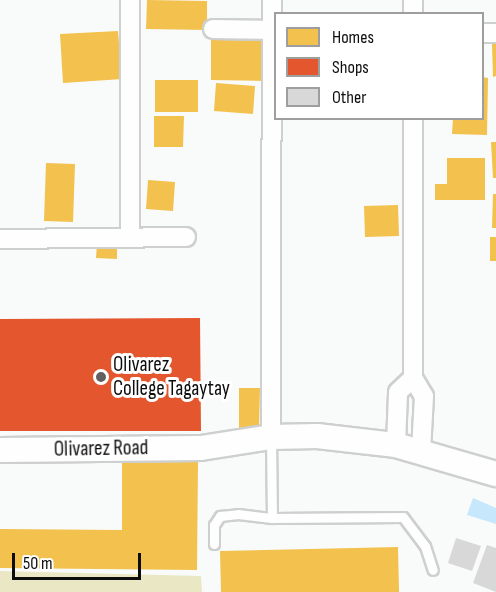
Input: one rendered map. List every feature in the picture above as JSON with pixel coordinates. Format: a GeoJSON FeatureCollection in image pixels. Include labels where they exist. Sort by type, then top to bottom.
{"type":"FeatureCollection","features":[{"type":"Feature","properties":{"kind":"street"},"geometry":{"type":"LineString","coordinates":[[129,0],[130,237]]}},
{"type":"Feature","properties":{"kind":"street"},"geometry":{"type":"LineString","coordinates":[[271,437],[274,30],[272,0]]}},
{"type":"Feature","properties":{"kind":"street"},"geometry":{"type":"LineString","coordinates":[[213,29],[274,30]]}},
{"type":"Feature","properties":{"kind":"street"},"geometry":{"type":"LineString","coordinates":[[413,120],[413,378],[424,396],[421,452]]}},
{"type":"Feature","properties":{"kind":"street"},"geometry":{"type":"LineString","coordinates":[[0,239],[186,237]]}},
{"type":"Feature","properties":{"kind":"street"},"geometry":{"type":"LineString","coordinates":[[396,445],[398,392],[413,378]]}},
{"type":"Feature","properties":{"kind":"street","name":"Olivarez Road"},"geometry":{"type":"LineString","coordinates":[[0,450],[201,448],[271,437],[317,436],[396,445],[496,474]]}},
{"type":"Feature","properties":{"kind":"lane"},"geometry":{"type":"LineString","coordinates":[[271,437],[273,518]]}},
{"type":"Feature","properties":{"kind":"lane"},"geometry":{"type":"LineString","coordinates":[[214,544],[214,525],[220,516],[238,514],[273,518],[403,517],[425,546],[433,570]]}},
{"type":"Feature","properties":{"kind":"shaded area"},"geometry":{"type":"Polygon","coordinates":[[[0,571],[201,576],[202,592],[0,592],[0,571]]]}},
{"type":"Feature","properties":{"kind":"water"},"geometry":{"type":"Polygon","coordinates":[[[473,498],[496,508],[496,524],[467,515],[473,498]]]}},
{"type":"Feature","properties":{"kind":"building: Homes"},"geometry":{"type":"Polygon","coordinates":[[[147,0],[207,1],[207,30],[146,29],[147,0]]]}},
{"type":"Feature","properties":{"kind":"building: Homes"},"geometry":{"type":"Polygon","coordinates":[[[118,31],[122,79],[63,83],[60,34],[118,31]]]}},
{"type":"Feature","properties":{"kind":"building: Homes"},"geometry":{"type":"Polygon","coordinates":[[[211,39],[266,40],[266,81],[211,80],[211,39]]]}},
{"type":"Feature","properties":{"kind":"building: Homes"},"geometry":{"type":"Polygon","coordinates":[[[492,44],[496,44],[496,76],[493,77],[492,44]]]}},
{"type":"Feature","properties":{"kind":"building: Homes"},"geometry":{"type":"Polygon","coordinates":[[[484,77],[488,78],[487,135],[452,134],[453,120],[484,120],[484,77]]]}},
{"type":"Feature","properties":{"kind":"building: Homes"},"geometry":{"type":"Polygon","coordinates":[[[155,80],[198,80],[198,112],[155,112],[155,80]]]}},
{"type":"Feature","properties":{"kind":"building: Homes"},"geometry":{"type":"Polygon","coordinates":[[[216,83],[255,86],[253,114],[214,111],[216,83]]]}},
{"type":"Feature","properties":{"kind":"building: Homes"},"geometry":{"type":"Polygon","coordinates":[[[154,116],[184,116],[183,147],[154,147],[154,116]]]}},
{"type":"Feature","properties":{"kind":"building: Homes"},"geometry":{"type":"Polygon","coordinates":[[[491,142],[496,142],[496,178],[493,178],[491,142]]]}},
{"type":"Feature","properties":{"kind":"building: Homes"},"geometry":{"type":"Polygon","coordinates":[[[447,158],[485,158],[485,200],[435,200],[435,184],[447,184],[447,158]]]}},
{"type":"Feature","properties":{"kind":"building: Homes"},"geometry":{"type":"Polygon","coordinates":[[[46,163],[75,164],[73,222],[44,221],[46,163]]]}},
{"type":"Feature","properties":{"kind":"building: Homes"},"geometry":{"type":"Polygon","coordinates":[[[148,180],[175,182],[173,211],[146,209],[148,180]]]}},
{"type":"Feature","properties":{"kind":"building: Homes"},"geometry":{"type":"Polygon","coordinates":[[[493,194],[496,194],[496,228],[492,228],[493,194]]]}},
{"type":"Feature","properties":{"kind":"building: Homes"},"geometry":{"type":"Polygon","coordinates":[[[398,205],[399,236],[365,237],[364,206],[398,205]]]}},
{"type":"Feature","properties":{"kind":"building: Homes"},"geometry":{"type":"Polygon","coordinates":[[[490,237],[496,237],[496,261],[490,261],[490,237]]]}},
{"type":"Feature","properties":{"kind":"building: Homes"},"geometry":{"type":"Polygon","coordinates":[[[97,244],[117,245],[117,259],[96,258],[97,244]]]}},
{"type":"Feature","properties":{"kind":"building: Homes"},"geometry":{"type":"Polygon","coordinates":[[[239,388],[260,388],[259,429],[239,429],[239,388]]]}},
{"type":"Feature","properties":{"kind":"building: Homes"},"geometry":{"type":"Polygon","coordinates":[[[122,461],[198,461],[197,570],[0,568],[0,529],[122,530],[122,461]]]}},
{"type":"Feature","properties":{"kind":"building: Homes"},"geometry":{"type":"Polygon","coordinates":[[[398,547],[399,592],[221,592],[220,551],[398,547]]]}},
{"type":"Feature","properties":{"kind":"building: Shops","name":"Olivarez College Tagaytay"},"geometry":{"type":"Polygon","coordinates":[[[200,318],[201,431],[0,431],[0,319],[200,318]]]}},
{"type":"Feature","properties":{"kind":"building: Other"},"geometry":{"type":"Polygon","coordinates":[[[456,538],[481,546],[472,571],[448,563],[456,538]]]}},
{"type":"Feature","properties":{"kind":"building: Other"},"geometry":{"type":"Polygon","coordinates":[[[487,545],[496,548],[496,592],[473,583],[487,545]]]}},
{"type":"Feature","properties":{"kind":"place","name":"Olivarez College Tagaytay"},"geometry":{"type":"Point","coordinates":[101,377]}}]}
